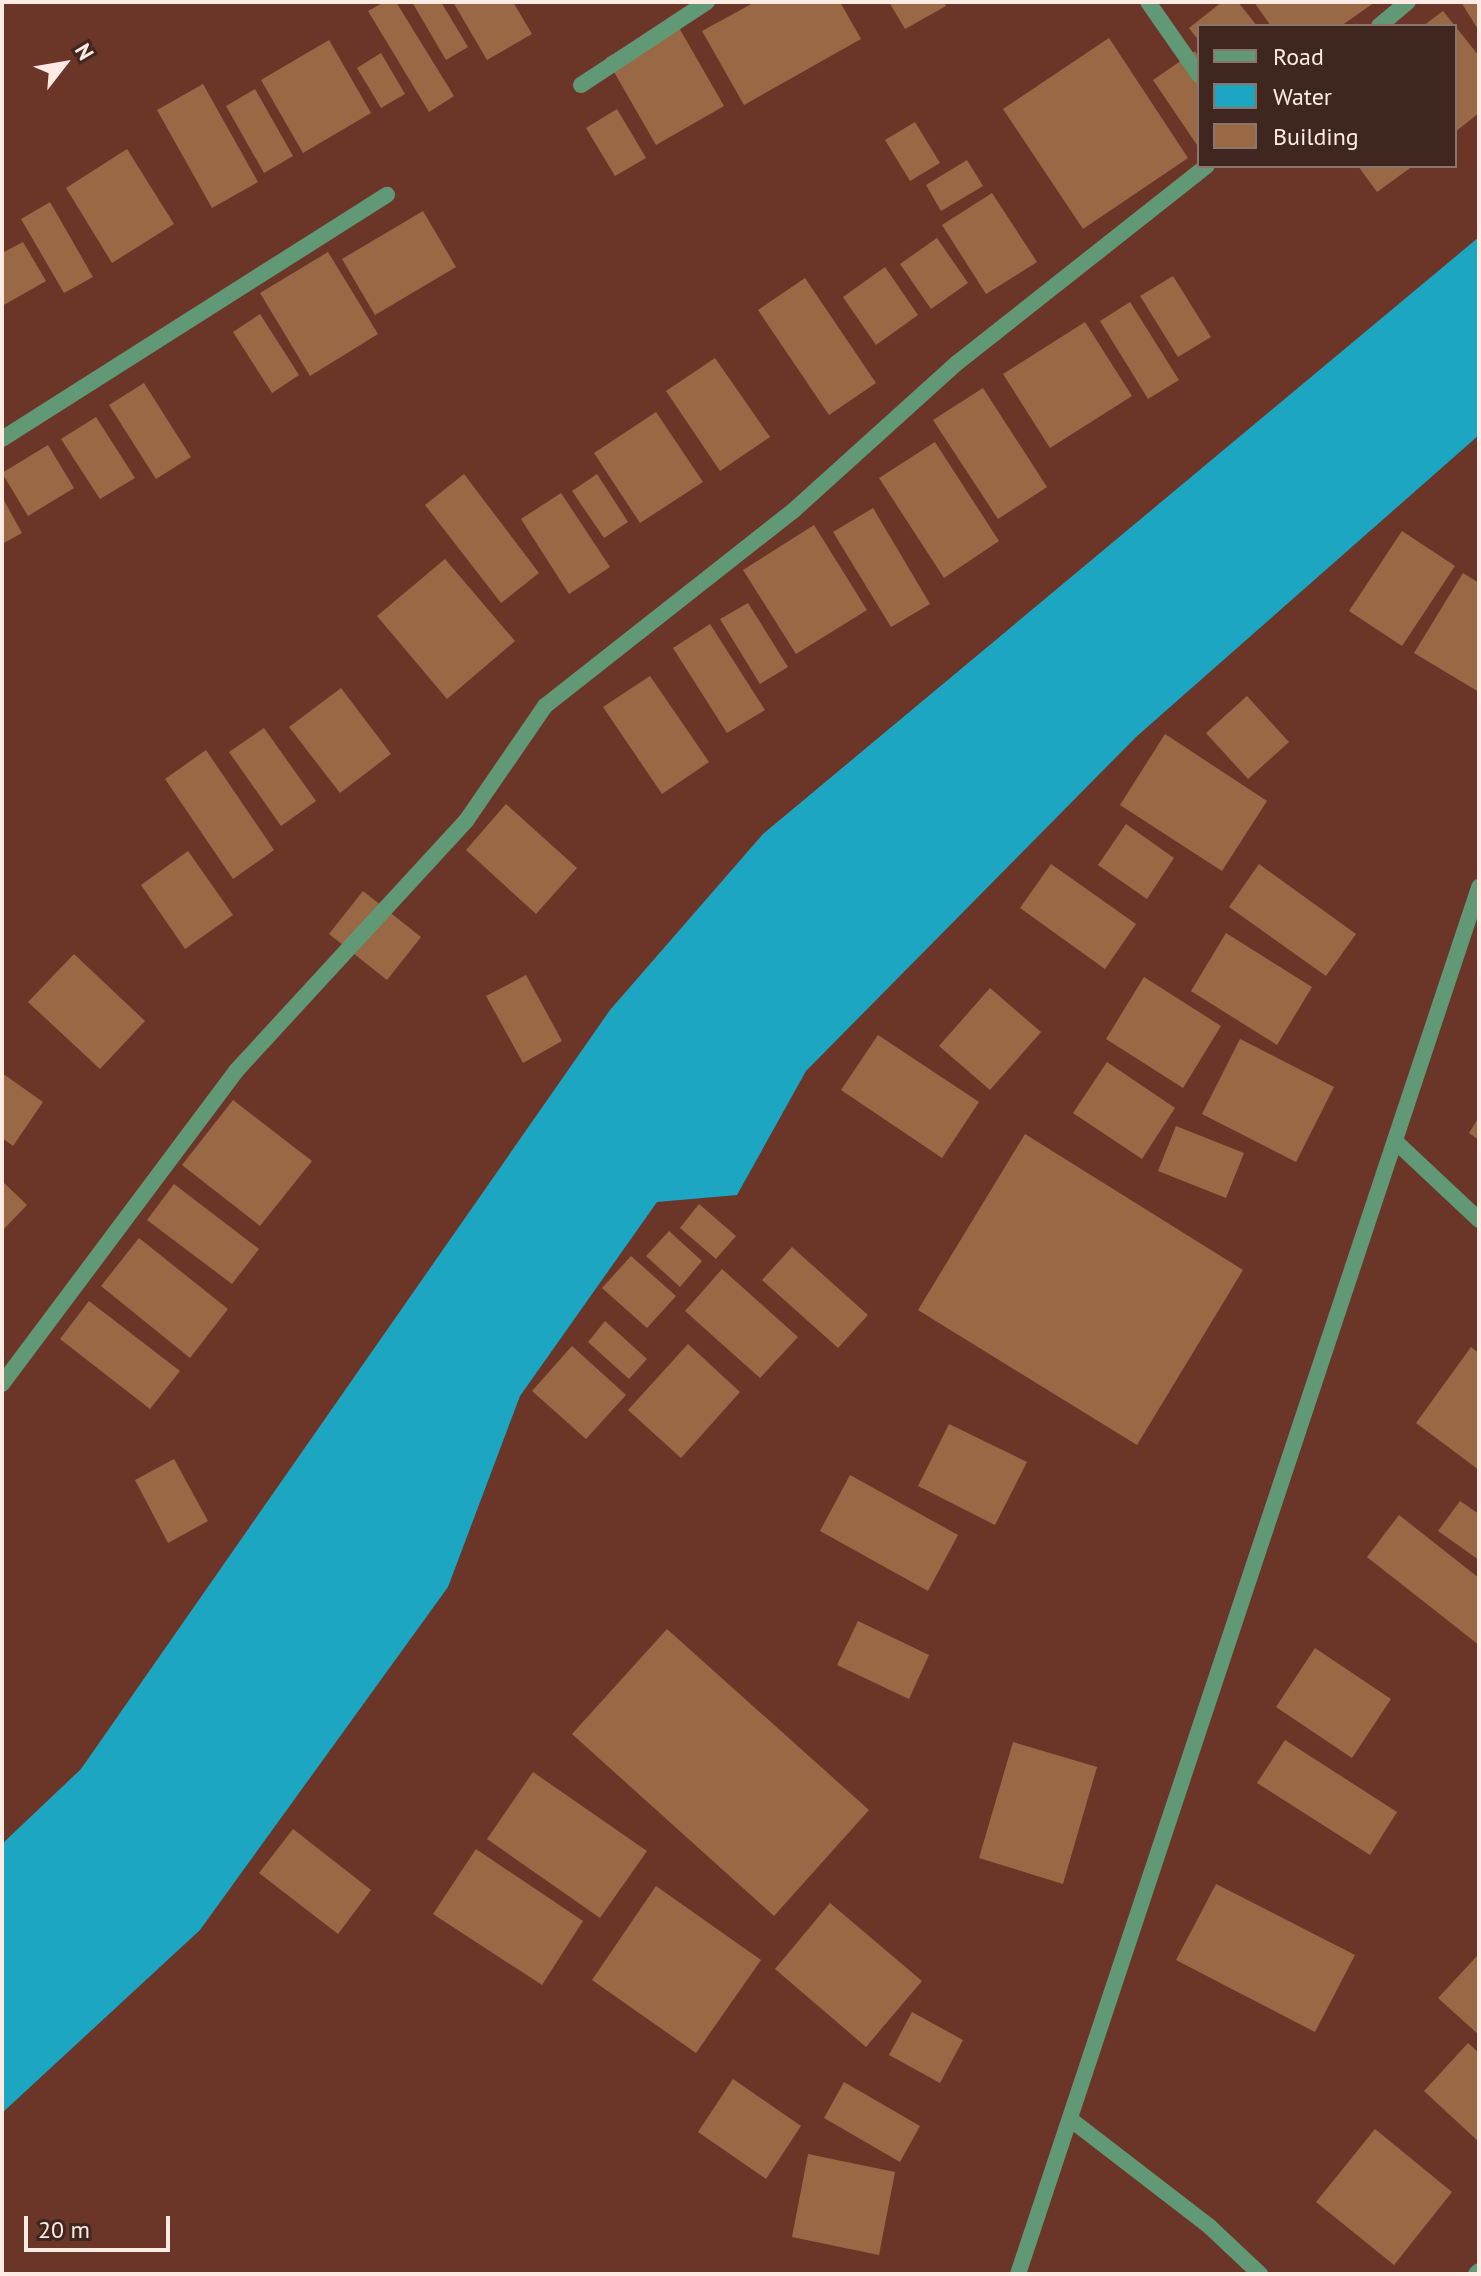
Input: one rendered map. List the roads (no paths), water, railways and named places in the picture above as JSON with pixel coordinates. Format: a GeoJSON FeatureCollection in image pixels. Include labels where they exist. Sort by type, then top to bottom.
{"type":"FeatureCollection","features":[{"type":"Feature","properties":{"kind":"street"},"geometry":{"type":"LineString","coordinates":[[581,85],[707,2]]}},
{"type":"Feature","properties":{"kind":"street"},"geometry":{"type":"LineString","coordinates":[[1148,2],[1197,72]]}},
{"type":"Feature","properties":{"kind":"street"},"geometry":{"type":"LineString","coordinates":[[1381,24],[1408,2]]}},
{"type":"Feature","properties":{"kind":"street"},"geometry":{"type":"LineString","coordinates":[[2,1384],[236,1071],[466,821],[545,706],[793,511],[957,363],[1203,168]]}},
{"type":"Feature","properties":{"kind":"street"},"geometry":{"type":"LineString","coordinates":[[2,439],[387,195]]}},
{"type":"Feature","properties":{"kind":"street"},"geometry":{"type":"LineString","coordinates":[[1018,2274],[1479,887]]}},
{"type":"Feature","properties":{"kind":"street"},"geometry":{"type":"LineString","coordinates":[[1395,1141],[1479,1220]]}},
{"type":"Feature","properties":{"kind":"street"},"geometry":{"type":"LineString","coordinates":[[1070,2119],[1210,2227],[1260,2274]]}},
{"type":"Feature","properties":{"kind":"water"},"geometry":{"type":"Polygon","coordinates":[[[1479,237],[1479,435],[1136,737],[806,1071],[737,1195],[657,1202],[520,1396],[448,1587],[200,1930],[2,2113],[2,1844],[81,1769],[610,1010],[763,834],[1479,237]]]}}]}
